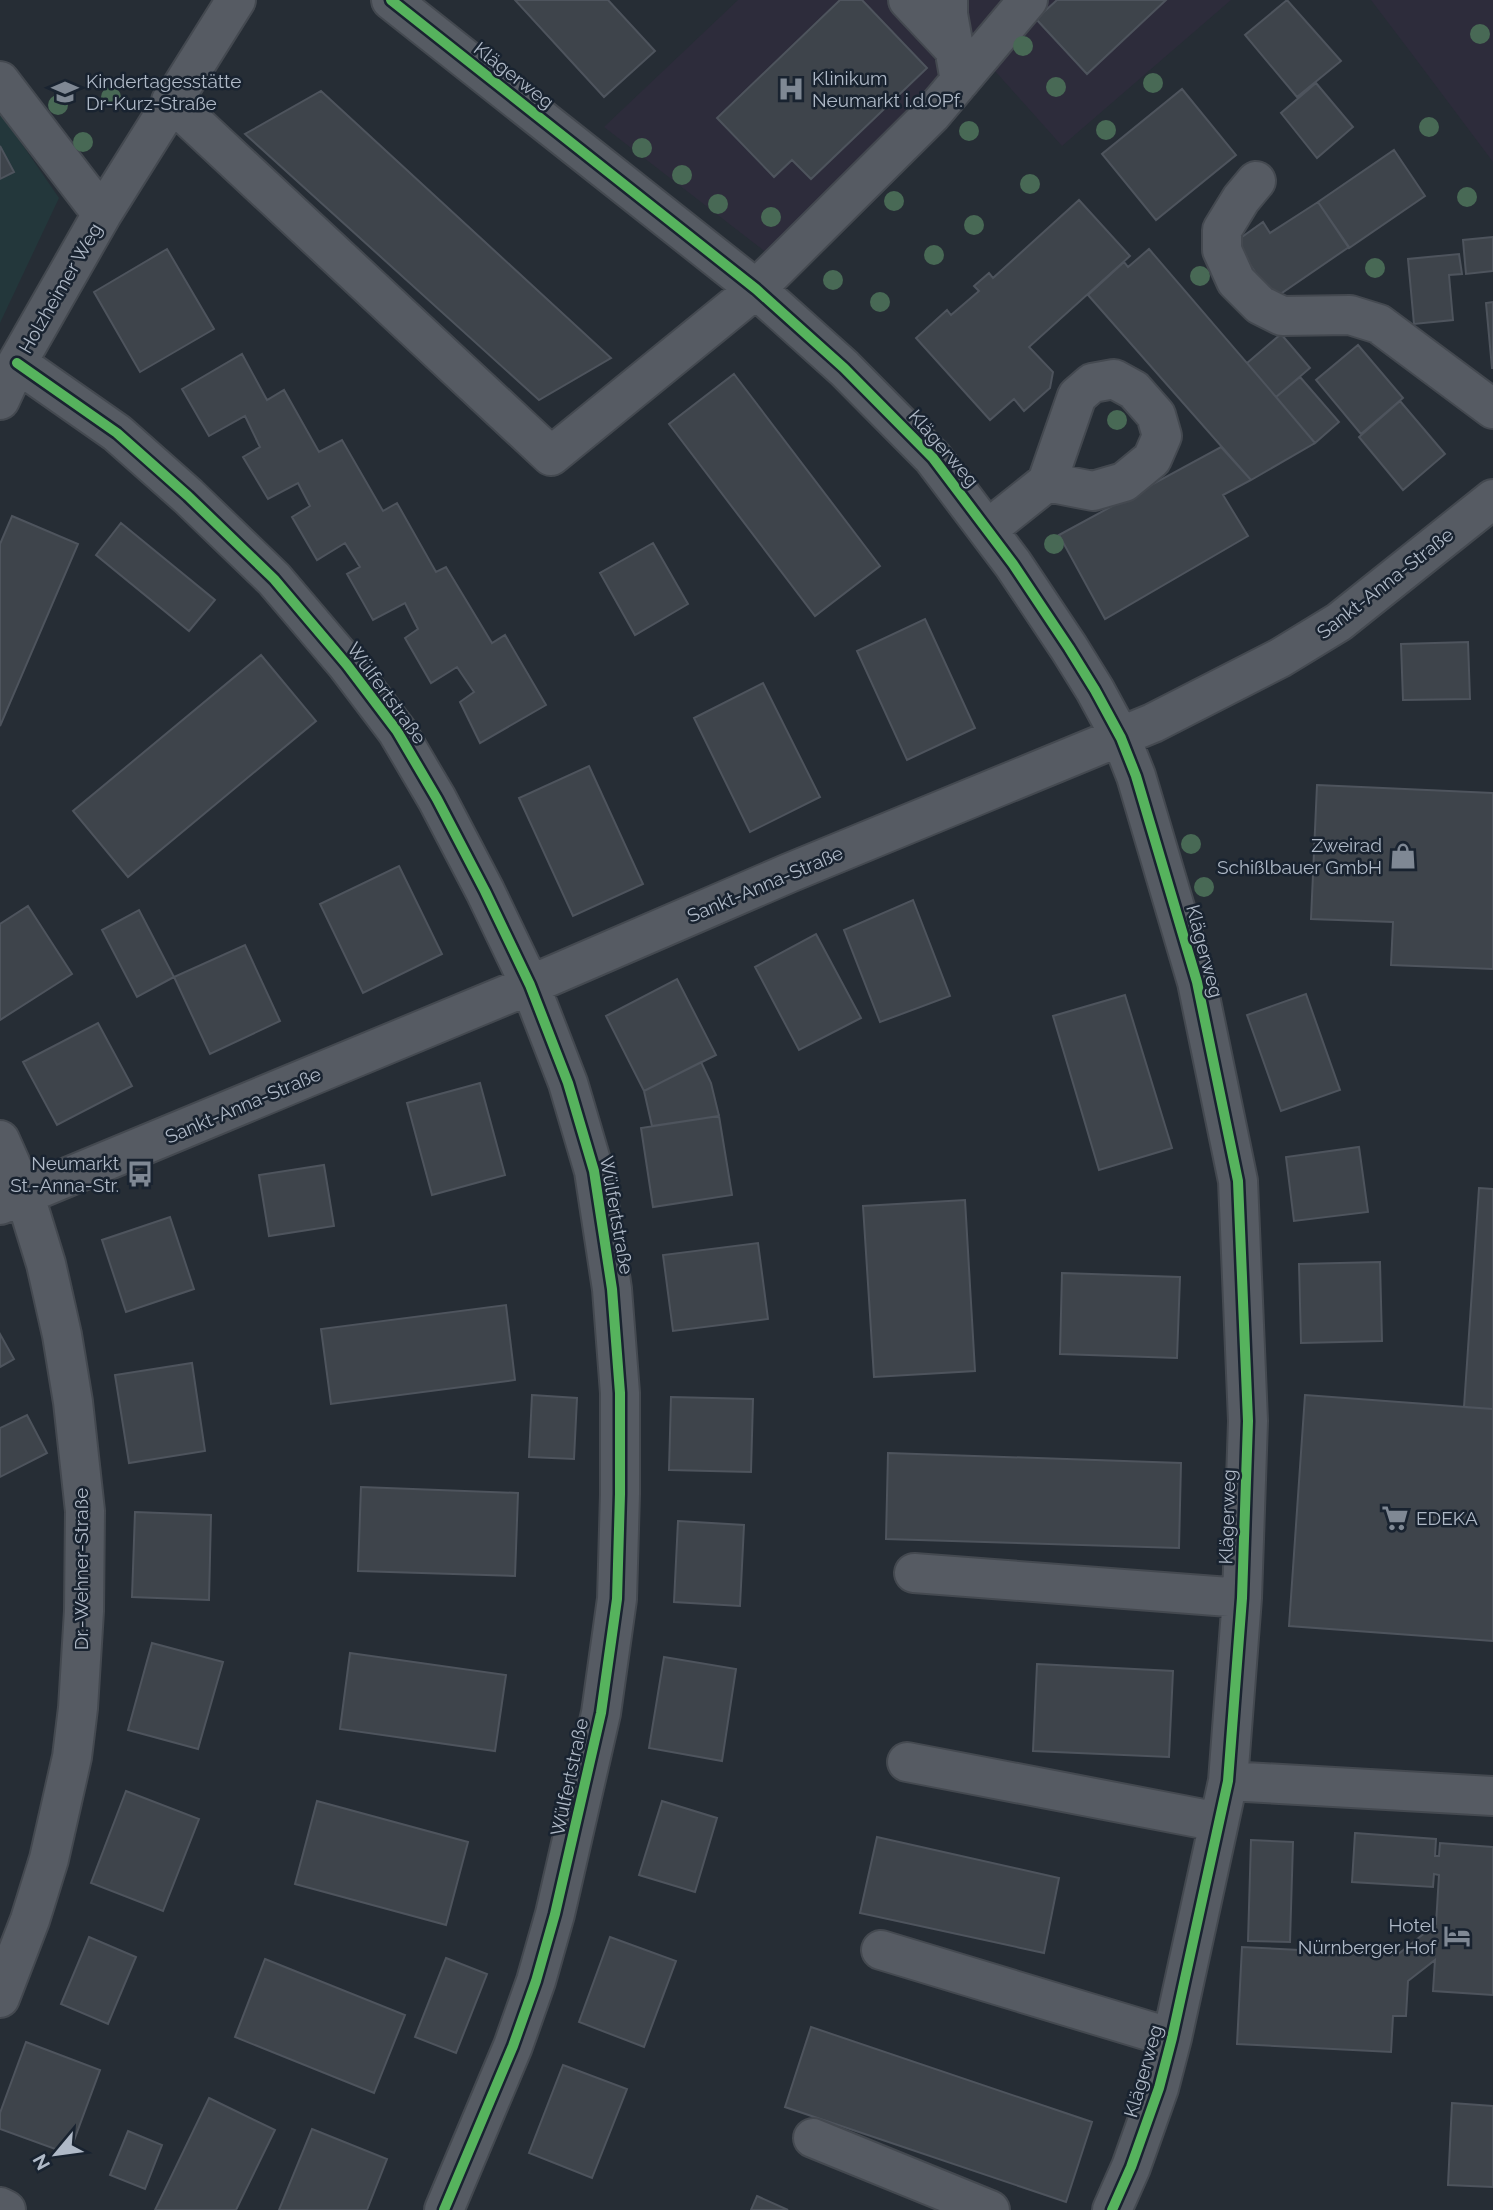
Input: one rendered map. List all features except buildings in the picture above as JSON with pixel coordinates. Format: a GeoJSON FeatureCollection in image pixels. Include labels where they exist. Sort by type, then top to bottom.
{"type":"FeatureCollection","features":[{"type":"Feature","properties":{"kind":"street","name":"Holzheimer Weg"},"geometry":{"type":"LineString","coordinates":[[0,400],[17,363],[102,214],[236,0]]}},
{"type":"Feature","properties":{"kind":"street","name":"Klägerweg"},"geometry":{"type":"LineString","coordinates":[[391,0],[755,289],[844,368],[933,458],[988,529],[1069,648],[1121,738],[1136,776],[1197,982],[1238,1181],[1248,1421],[1242,1598],[1228,1781],[1159,2088],[1131,2167],[1112,2210]]}},
{"type":"Feature","properties":{"kind":"street"},"geometry":{"type":"LineString","coordinates":[[908,0],[957,65]]}},
{"type":"Feature","properties":{"kind":"street"},"geometry":{"type":"LineString","coordinates":[[948,0],[957,65]]}},
{"type":"Feature","properties":{"kind":"street"},"geometry":{"type":"LineString","coordinates":[[171,102],[551,456],[755,289],[932,114],[957,65],[1028,0]]}},
{"type":"Feature","properties":{"kind":"street","name":"Holzheimer Weg"},"geometry":{"type":"LineString","coordinates":[[0,81],[102,214]]}},
{"type":"Feature","properties":{"kind":"street"},"geometry":{"type":"LineString","coordinates":[[1256,181],[1222,230],[1222,250],[1236,281],[1260,305],[1282,316],[1350,315],[1378,324],[1493,409]]}},
{"type":"Feature","properties":{"kind":"street","name":"Wülfertstraße"},"geometry":{"type":"LineString","coordinates":[[17,363],[117,433],[188,496],[274,579],[347,665],[397,731],[437,799],[530,985],[568,1083],[594,1171],[612,1289],[620,1393],[617,1599],[600,1713],[555,1914],[513,2046],[444,2210]]}},
{"type":"Feature","properties":{"kind":"street"},"geometry":{"type":"LineString","coordinates":[[988,529],[1047,482]]}},
{"type":"Feature","properties":{"kind":"street","name":"Sankt-Anna-Straße"},"geometry":{"type":"LineString","coordinates":[[13,1201],[530,985],[789,873],[1121,738],[1280,659],[1339,622],[1493,499]]}},
{"type":"Feature","properties":{"kind":"street","name":"Dr.-Wehner-Straße"},"geometry":{"type":"LineString","coordinates":[[0,1140],[13,1201],[49,1276],[73,1402],[85,1511],[84,1611],[78,1708],[64,1799],[30,1920],[0,1998]]}},
{"type":"Feature","properties":{"kind":"street"},"geometry":{"type":"LineString","coordinates":[[914,1573],[1242,1598]]}},
{"type":"Feature","properties":{"kind":"street"},"geometry":{"type":"LineString","coordinates":[[907,1762],[1219,1822]]}},
{"type":"Feature","properties":{"kind":"street"},"geometry":{"type":"LineString","coordinates":[[1228,1781],[1493,1796]]}},
{"type":"Feature","properties":{"kind":"street"},"geometry":{"type":"LineString","coordinates":[[881,1950],[1172,2038]]}},
{"type":"Feature","properties":{"kind":"street"},"geometry":{"type":"LineString","coordinates":[[813,2138],[990,2210]]}},
{"type":"Feature","properties":{"kind":"street"},"geometry":{"type":"LineString","coordinates":[[0,2207],[6,2210]]}},
{"type":"Feature","properties":{"kind":"shaded area","name":"Klinikum Neumarkt i.d.OPf."},"geometry":{"type":"Polygon","coordinates":[[[738,0],[1231,0],[1062,146],[977,51],[767,253],[604,127],[738,0]]]}},
{"type":"Feature","properties":{"kind":"shaded area"},"geometry":{"type":"Polygon","coordinates":[[[1371,0],[1493,0],[1493,162],[1412,54],[1371,0]]]}},
{"type":"Feature","properties":{"kind":"green space"},"geometry":{"type":"Polygon","coordinates":[[[0,112],[59,198],[0,323],[0,112]]]}},
{"type":"Feature","properties":{"kind":"cycle path"},"geometry":{"type":"LineString","coordinates":[[391,0],[756,289],[844,368],[933,458],[1013,564],[1069,648],[1121,738],[1136,776],[1197,982],[1238,1181],[1248,1421],[1242,1598],[1228,1781],[1159,2088],[1131,2167],[1112,2210]]}},
{"type":"Feature","properties":{"kind":"cycle path"},"geometry":{"type":"LineString","coordinates":[[17,363],[117,433],[188,496],[274,579],[347,665],[397,731],[437,799],[530,985],[568,1083],[594,1171],[612,1289],[620,1393],[617,1599],[601,1713],[555,1914],[536,1981],[513,2046],[444,2210]]}},
{"type":"Feature","properties":{"kind":"place","name":"Klinikum Neumarkt i.d.OPf."},"geometry":{"type":"Point","coordinates":[791,89]}},
{"type":"Feature","properties":{"kind":"place","name":"Kindertagesstätte Dr-Kurz-Straße"},"geometry":{"type":"Point","coordinates":[65,92]}},
{"type":"Feature","properties":{"kind":"place","name":"Zweirad Schißlbauer GmbH"},"geometry":{"type":"Point","coordinates":[1403,856]}},
{"type":"Feature","properties":{"kind":"place","name":"Neumarkt St.-Anna-Str."},"geometry":{"type":"Point","coordinates":[140,1174]}},
{"type":"Feature","properties":{"kind":"place","name":"EDEKA"},"geometry":{"type":"Point","coordinates":[1395,1518]}},
{"type":"Feature","properties":{"kind":"place","name":"Hotel Nürnberger Hof"},"geometry":{"type":"Point","coordinates":[1457,1936]}}]}
